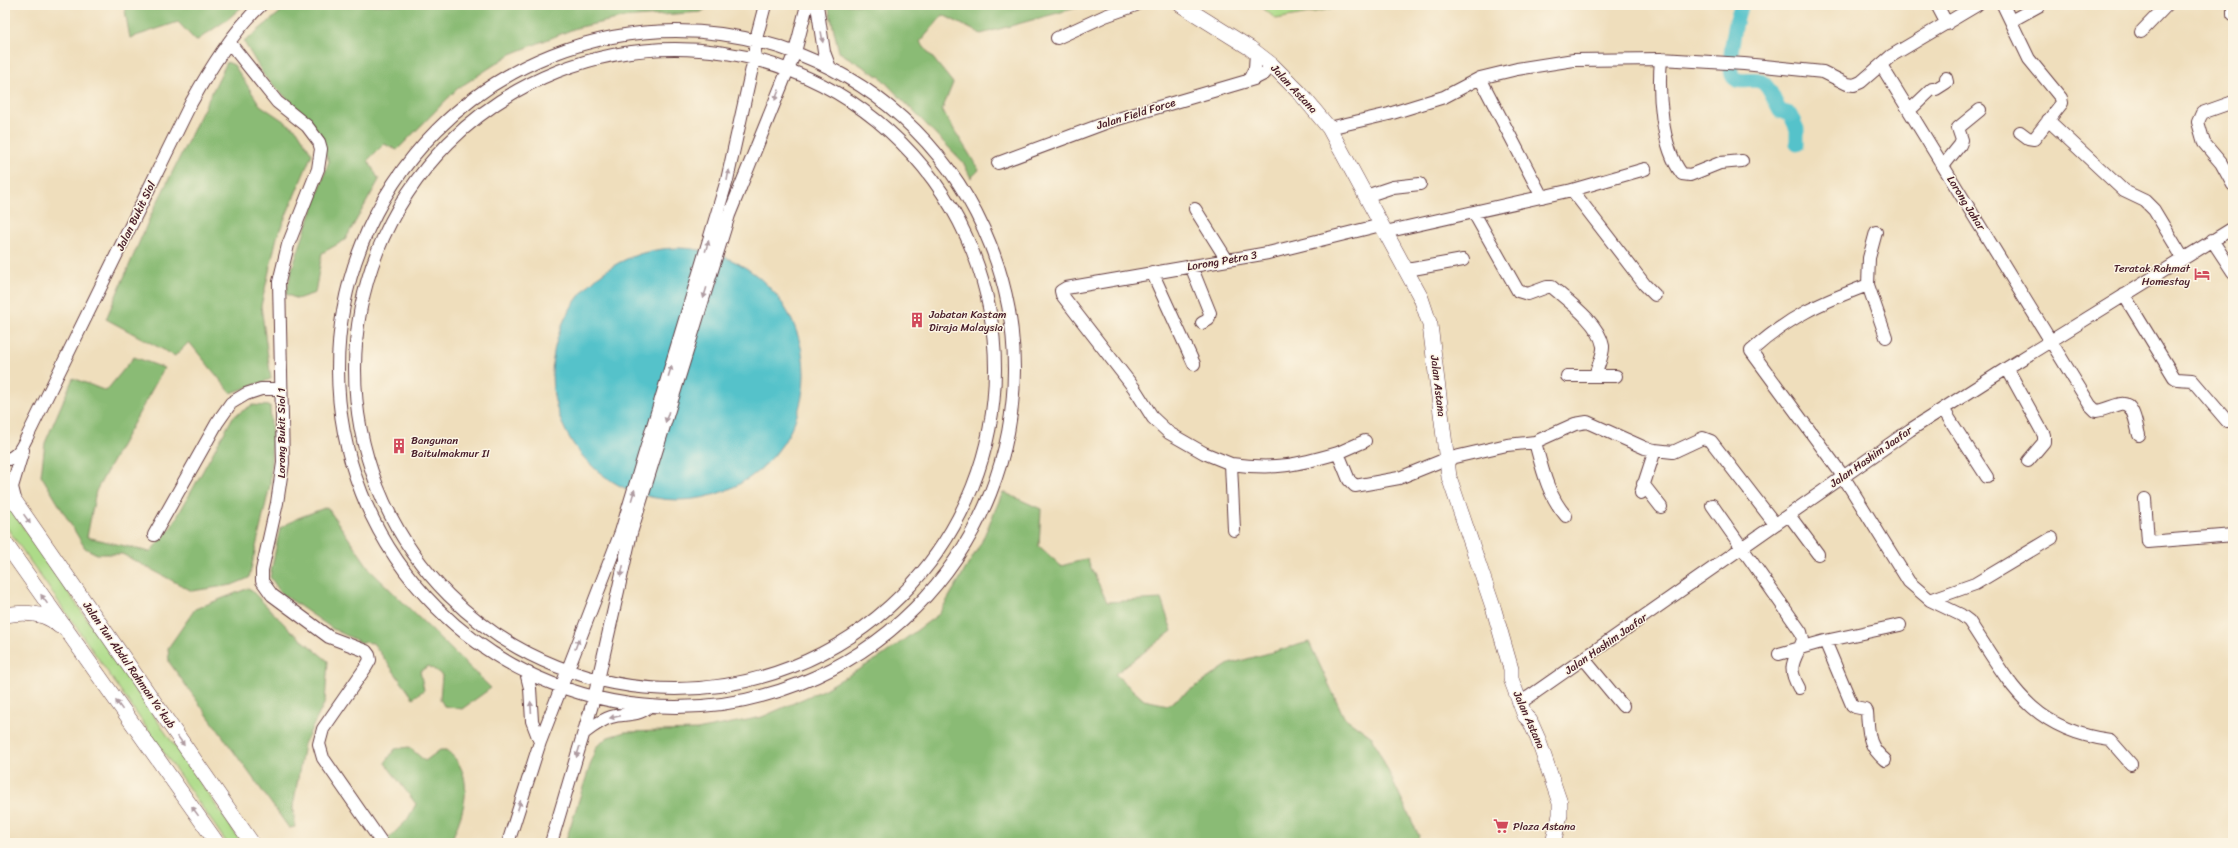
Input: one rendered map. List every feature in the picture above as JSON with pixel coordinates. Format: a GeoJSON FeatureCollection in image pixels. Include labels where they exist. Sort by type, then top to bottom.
{"type":"FeatureCollection","features":[{"type":"Feature","properties":{"kind":"main road","name":"Jalan Astana"},"geometry":{"type":"LineString","coordinates":[[1181,5],[1256,52],[1272,65],[1290,82],[1329,128],[1407,270],[1420,298],[1430,325],[1446,459],[1454,495],[1494,610],[1511,669],[1516,677],[1525,716],[1530,721],[1560,803],[1560,815],[1553,843]]}},
{"type":"Feature","properties":{"kind":"main road","name":"Jalan Tun Abdul Rahman Ya'kub"},"geometry":{"type":"LineString","coordinates":[[5,487],[252,843]]}},
{"type":"Feature","properties":{"kind":"main road"},"geometry":{"type":"LineString","coordinates":[[5,543],[74,643],[217,843]]}},
{"type":"Feature","properties":{"kind":"main road"},"geometry":{"type":"LineString","coordinates":[[5,615],[15,613],[40,614],[54,621],[74,643]]}},
{"type":"Feature","properties":{"kind":"street","name":"Jalan Bukit Siol"},"geometry":{"type":"LineString","coordinates":[[27,437],[191,103],[208,72],[229,42],[261,5]]}},
{"type":"Feature","properties":{"kind":"street"},"geometry":{"type":"LineString","coordinates":[[550,843],[594,698],[626,533],[727,180],[754,59],[756,39],[765,5]]}},
{"type":"Feature","properties":{"kind":"street"},"geometry":{"type":"LineString","coordinates":[[508,843],[540,742],[567,670],[626,533],[729,215],[795,52],[807,5]]}},
{"type":"Feature","properties":{"kind":"street"},"geometry":{"type":"LineString","coordinates":[[816,5],[824,52],[830,68]]}},
{"type":"Feature","properties":{"kind":"street"},"geometry":{"type":"LineString","coordinates":[[1057,38],[1136,5]]}},
{"type":"Feature","properties":{"kind":"street"},"geometry":{"type":"LineString","coordinates":[[1937,5],[1947,24]]}},
{"type":"Feature","properties":{"kind":"street"},"geometry":{"type":"LineString","coordinates":[[1329,128],[1390,114],[1444,97],[1480,78],[1517,69],[1574,60],[1661,59],[1722,62],[1823,72],[1842,82],[1854,85],[1861,82],[1891,56],[1977,5]]}},
{"type":"Feature","properties":{"kind":"street"},"geometry":{"type":"LineString","coordinates":[[2003,5],[2029,59],[2062,98],[2062,103],[2034,139],[2028,138],[2020,132]]}},
{"type":"Feature","properties":{"kind":"street"},"geometry":{"type":"LineString","coordinates":[[2011,21],[2040,5]]}},
{"type":"Feature","properties":{"kind":"street"},"geometry":{"type":"LineString","coordinates":[[2140,32],[2167,5]]}},
{"type":"Feature","properties":{"kind":"street"},"geometry":{"type":"LineString","coordinates":[[676,29],[712,31],[756,39],[795,52],[830,68],[861,86],[889,107],[915,130],[959,185],[983,229],[1000,275],[1010,323],[1014,372],[1012,402],[1002,460],[981,516],[966,544],[941,580],[913,612],[880,640],[838,667],[806,683],[770,695],[722,705],[685,708],[648,707],[594,698],[561,688],[526,672],[488,650],[465,633],[437,608],[413,581],[383,537],[360,488],[345,437],[338,384],[339,330],[346,290],[358,250],[374,212],[397,175],[424,140],[456,110],[490,83],[529,62],[570,46],[604,36],[640,31],[676,29]]}},
{"type":"Feature","properties":{"kind":"street","name":"Lorong Bukit Siol 1"},"geometry":{"type":"LineString","coordinates":[[229,42],[277,102],[307,126],[319,142],[321,150],[318,169],[288,245],[279,282],[282,470],[277,503],[262,570],[262,581],[272,595],[329,637],[366,651],[369,654],[370,660],[323,729],[319,744],[323,758],[382,843]]}},
{"type":"Feature","properties":{"kind":"street"},"geometry":{"type":"LineString","coordinates":[[684,48],[720,52],[754,59],[787,69],[839,94],[886,129],[925,170],[945,199],[968,242],[986,295],[994,350],[993,406],[990,429],[978,474],[960,517],[926,570],[883,615],[831,650],[803,664],[774,675],[730,686],[686,690],[642,688],[598,680],[567,670],[535,656],[505,639],[476,619],[450,596],[427,570],[404,537],[386,505],[373,472],[363,438],[358,402],[356,367],[357,332],[364,294],[375,257],[391,221],[409,190],[430,161],[466,126],[512,92],[544,75],[578,63],[620,53],[648,49],[684,48]]}},
{"type":"Feature","properties":{"kind":"street"},"geometry":{"type":"LineString","coordinates":[[1249,80],[1255,68],[1256,52]]}},
{"type":"Feature","properties":{"kind":"street"},"geometry":{"type":"LineString","coordinates":[[1661,59],[1659,83],[1662,118],[1675,166],[1682,174],[1690,175],[1720,164],[1742,161]]}},
{"type":"Feature","properties":{"kind":"street","name":"Jalan Field Force"},"geometry":{"type":"LineString","coordinates":[[998,163],[1111,121],[1249,80],[1264,74],[1272,65]]}},
{"type":"Feature","properties":{"kind":"street","name":"Lorong Jahar"},"geometry":{"type":"LineString","coordinates":[[1881,65],[2090,405],[2096,411],[2104,410],[2120,404],[2126,404],[2132,409],[2139,435]]}},
{"type":"Feature","properties":{"kind":"street"},"geometry":{"type":"LineString","coordinates":[[1480,78],[1542,197]]}},
{"type":"Feature","properties":{"kind":"street"},"geometry":{"type":"LineString","coordinates":[[1910,110],[1932,89],[1940,87],[1947,82],[1946,78]]}},
{"type":"Feature","properties":{"kind":"street"},"geometry":{"type":"LineString","coordinates":[[2233,102],[2202,113],[2198,122],[2204,143],[2221,163],[2233,185]]}},
{"type":"Feature","properties":{"kind":"street"},"geometry":{"type":"LineString","coordinates":[[1943,166],[1960,145],[1962,140],[1958,128],[1980,110]]}},
{"type":"Feature","properties":{"kind":"street"},"geometry":{"type":"LineString","coordinates":[[2048,120],[2124,191],[2145,201],[2154,210],[2183,258]]}},
{"type":"Feature","properties":{"kind":"street","name":"Lorong Petra 3"},"geometry":{"type":"LineString","coordinates":[[1231,464],[1204,453],[1169,433],[1154,418],[1134,388],[1062,295],[1062,291],[1066,288],[1227,260],[1383,228],[1474,213],[1572,190],[1645,169]]}},
{"type":"Feature","properties":{"kind":"street"},"geometry":{"type":"LineString","coordinates":[[1366,196],[1393,187],[1420,184]]}},
{"type":"Feature","properties":{"kind":"street"},"geometry":{"type":"LineString","coordinates":[[1572,190],[1644,285],[1655,295]]}},
{"type":"Feature","properties":{"kind":"street"},"geometry":{"type":"LineString","coordinates":[[1195,209],[1227,260]]}},
{"type":"Feature","properties":{"kind":"street"},"geometry":{"type":"LineString","coordinates":[[1474,213],[1518,291],[1528,294],[1547,287],[1552,287],[1584,316],[1598,334],[1603,346],[1595,376]]}},
{"type":"Feature","properties":{"kind":"street","name":"Jalan Hashim Jaafar"},"geometry":{"type":"LineString","coordinates":[[1523,702],[1843,476],[1943,409],[2233,228]]}},
{"type":"Feature","properties":{"kind":"street"},"geometry":{"type":"LineString","coordinates":[[1876,232],[1869,258],[1868,285],[1886,337]]}},
{"type":"Feature","properties":{"kind":"street"},"geometry":{"type":"LineString","coordinates":[[2212,240],[2233,272]]}},
{"type":"Feature","properties":{"kind":"street"},"geometry":{"type":"LineString","coordinates":[[1407,270],[1463,260]]}},
{"type":"Feature","properties":{"kind":"street"},"geometry":{"type":"LineString","coordinates":[[1191,266],[1210,313],[1208,320],[1202,323]]}},
{"type":"Feature","properties":{"kind":"street"},"geometry":{"type":"LineString","coordinates":[[1152,272],[1194,364]]}},
{"type":"Feature","properties":{"kind":"street"},"geometry":{"type":"LineString","coordinates":[[1868,285],[1834,297],[1790,319],[1773,330],[1751,351],[1843,476],[1909,582],[1930,600],[1968,621],[2002,673],[2026,704],[2042,717],[2085,736],[2110,740],[2131,764]]}},
{"type":"Feature","properties":{"kind":"street"},"geometry":{"type":"LineString","coordinates":[[2124,296],[2174,377],[2177,379],[2192,380],[2227,421],[2233,419]]}},
{"type":"Feature","properties":{"kind":"street"},"geometry":{"type":"LineString","coordinates":[[2007,368],[2044,435],[2044,442],[2028,461]]}},
{"type":"Feature","properties":{"kind":"street"},"geometry":{"type":"LineString","coordinates":[[1567,376],[1616,376]]}},
{"type":"Feature","properties":{"kind":"street"},"geometry":{"type":"LineString","coordinates":[[154,535],[217,423],[231,403],[246,394],[261,389],[281,388]]}},
{"type":"Feature","properties":{"kind":"street"},"geometry":{"type":"LineString","coordinates":[[1943,409],[1988,477]]}},
{"type":"Feature","properties":{"kind":"street"},"geometry":{"type":"LineString","coordinates":[[1338,453],[1349,480],[1355,486],[1398,478],[1446,459],[1507,445],[1535,442],[1575,424],[1587,422],[1645,448],[1655,450],[1673,452],[1704,438],[1711,441],[1775,524]]}},
{"type":"Feature","properties":{"kind":"street"},"geometry":{"type":"LineString","coordinates":[[5,460],[18,453],[27,437]]}},
{"type":"Feature","properties":{"kind":"street"},"geometry":{"type":"LineString","coordinates":[[17,504],[12,487],[27,437]]}},
{"type":"Feature","properties":{"kind":"street"},"geometry":{"type":"LineString","coordinates":[[1234,530],[1231,464],[1257,468],[1293,466],[1338,453],[1365,441]]}},
{"type":"Feature","properties":{"kind":"street"},"geometry":{"type":"LineString","coordinates":[[1535,442],[1557,506],[1566,516]]}},
{"type":"Feature","properties":{"kind":"street"},"geometry":{"type":"LineString","coordinates":[[1655,450],[1642,489],[1661,507]]}},
{"type":"Feature","properties":{"kind":"street"},"geometry":{"type":"LineString","coordinates":[[2145,499],[2148,542],[2233,535]]}},
{"type":"Feature","properties":{"kind":"street"},"geometry":{"type":"LineString","coordinates":[[1712,505],[1801,632],[1803,640],[1792,663],[1793,676],[1799,688]]}},
{"type":"Feature","properties":{"kind":"street"},"geometry":{"type":"LineString","coordinates":[[1789,515],[1818,554]]}},
{"type":"Feature","properties":{"kind":"street"},"geometry":{"type":"LineString","coordinates":[[1930,600],[1975,584],[2052,538]]}},
{"type":"Feature","properties":{"kind":"street"},"geometry":{"type":"LineString","coordinates":[[1779,654],[1825,641],[1900,625]]}},
{"type":"Feature","properties":{"kind":"street"},"geometry":{"type":"LineString","coordinates":[[1825,641],[1852,704],[1855,707],[1865,709],[1867,712],[1870,743],[1875,752],[1885,760]]}},
{"type":"Feature","properties":{"kind":"street"},"geometry":{"type":"LineString","coordinates":[[1584,659],[1623,706]]}},
{"type":"Feature","properties":{"kind":"street"},"geometry":{"type":"LineString","coordinates":[[526,672],[530,688],[532,721],[540,742]]}},
{"type":"Feature","properties":{"kind":"street"},"geometry":{"type":"LineString","coordinates":[[584,734],[598,723],[612,716],[635,714],[648,707]]}},
{"type":"Feature","properties":{"kind":"green space"},"geometry":{"type":"Polygon","coordinates":[[[124,5],[244,5],[228,19],[196,41],[178,22],[130,38],[124,5]]]}},
{"type":"Feature","properties":{"kind":"green space"},"geometry":{"type":"Polygon","coordinates":[[[289,5],[712,5],[701,12],[622,18],[576,28],[511,54],[457,89],[397,150],[384,144],[368,160],[379,180],[345,240],[322,253],[315,293],[297,299],[286,294],[292,269],[329,161],[306,117],[265,77],[244,42],[289,5]]]}},
{"type":"Feature","properties":{"kind":"green space"},"geometry":{"type":"Polygon","coordinates":[[[828,5],[1087,5],[981,34],[943,15],[920,42],[953,83],[942,110],[979,170],[971,178],[963,162],[880,77],[839,52],[828,5]]]}},
{"type":"Feature","properties":{"kind":"green space"},"geometry":{"type":"Polygon","coordinates":[[[1259,5],[1353,5],[1276,19],[1259,5]]]}},
{"type":"Feature","properties":{"kind":"green space"},"geometry":{"type":"Polygon","coordinates":[[[227,62],[234,65],[260,105],[297,130],[312,154],[277,237],[261,306],[271,379],[231,393],[189,342],[175,356],[106,319],[151,215],[227,62]]]}},
{"type":"Feature","properties":{"kind":"green space"},"geometry":{"type":"Polygon","coordinates":[[[134,357],[164,368],[96,491],[87,537],[150,552],[172,526],[233,417],[252,405],[270,406],[272,440],[270,485],[249,578],[232,585],[192,591],[122,554],[97,554],[85,548],[41,475],[45,443],[73,378],[106,391],[134,357]]]}},
{"type":"Feature","properties":{"kind":"green space"},"geometry":{"type":"Polygon","coordinates":[[[1003,492],[1041,509],[1039,546],[1061,566],[1087,559],[1107,602],[1161,599],[1172,631],[1115,674],[1144,700],[1168,705],[1229,664],[1309,642],[1344,717],[1372,737],[1419,836],[1417,843],[565,843],[596,747],[608,737],[625,732],[697,730],[762,717],[823,690],[882,656],[939,614],[981,543],[1003,492]]]}},
{"type":"Feature","properties":{"kind":"green space"},"geometry":{"type":"Polygon","coordinates":[[[5,501],[242,843],[227,843],[5,525],[5,501]]]}},
{"type":"Feature","properties":{"kind":"green space"},"geometry":{"type":"Polygon","coordinates":[[[327,507],[372,572],[491,688],[462,709],[444,706],[440,699],[442,675],[429,666],[420,671],[424,690],[413,698],[373,643],[360,642],[333,629],[281,593],[270,577],[280,528],[298,518],[327,507]]]}},
{"type":"Feature","properties":{"kind":"green space"},"geometry":{"type":"Polygon","coordinates":[[[249,588],[290,630],[328,661],[325,702],[304,744],[293,807],[295,827],[289,828],[169,662],[168,648],[195,609],[249,588]]]}},
{"type":"Feature","properties":{"kind":"green space"},"geometry":{"type":"Polygon","coordinates":[[[409,747],[425,761],[440,750],[446,750],[456,760],[462,770],[465,782],[463,807],[460,819],[450,843],[391,843],[388,839],[407,820],[416,804],[385,763],[395,749],[409,747]]]}},
{"type":"Feature","properties":{"kind":"water"},"geometry":{"type":"Polygon","coordinates":[[[678,248],[702,251],[726,258],[748,270],[767,285],[782,304],[794,326],[801,350],[804,374],[801,398],[794,422],[782,444],[767,463],[748,478],[726,490],[702,497],[678,500],[654,497],[630,490],[608,478],[589,463],[574,444],[562,422],[555,398],[552,374],[555,350],[562,326],[574,304],[589,285],[608,270],[630,258],[654,251],[678,248]]]}},
{"type":"Feature","properties":{"kind":"waterway"},"geometry":{"type":"LineString","coordinates":[[1742,5],[1735,30],[1731,53],[1731,71],[1733,77],[1743,81],[1755,80],[1765,84],[1780,111],[1790,114],[1797,129],[1797,144]]}},
{"type":"Feature","properties":{"kind":"place","name":"Teratak Rahmat Homestay"},"geometry":{"type":"Point","coordinates":[2202,274]}},
{"type":"Feature","properties":{"kind":"place","name":"Jabatan Kastam Diraja Malaysia"},"geometry":{"type":"Point","coordinates":[917,320]}},
{"type":"Feature","properties":{"kind":"place","name":"Bangunan Baitulmakmur II"},"geometry":{"type":"Point","coordinates":[399,446]}},
{"type":"Feature","properties":{"kind":"place","name":"Plaza Astana"},"geometry":{"type":"Point","coordinates":[1501,826]}}]}
